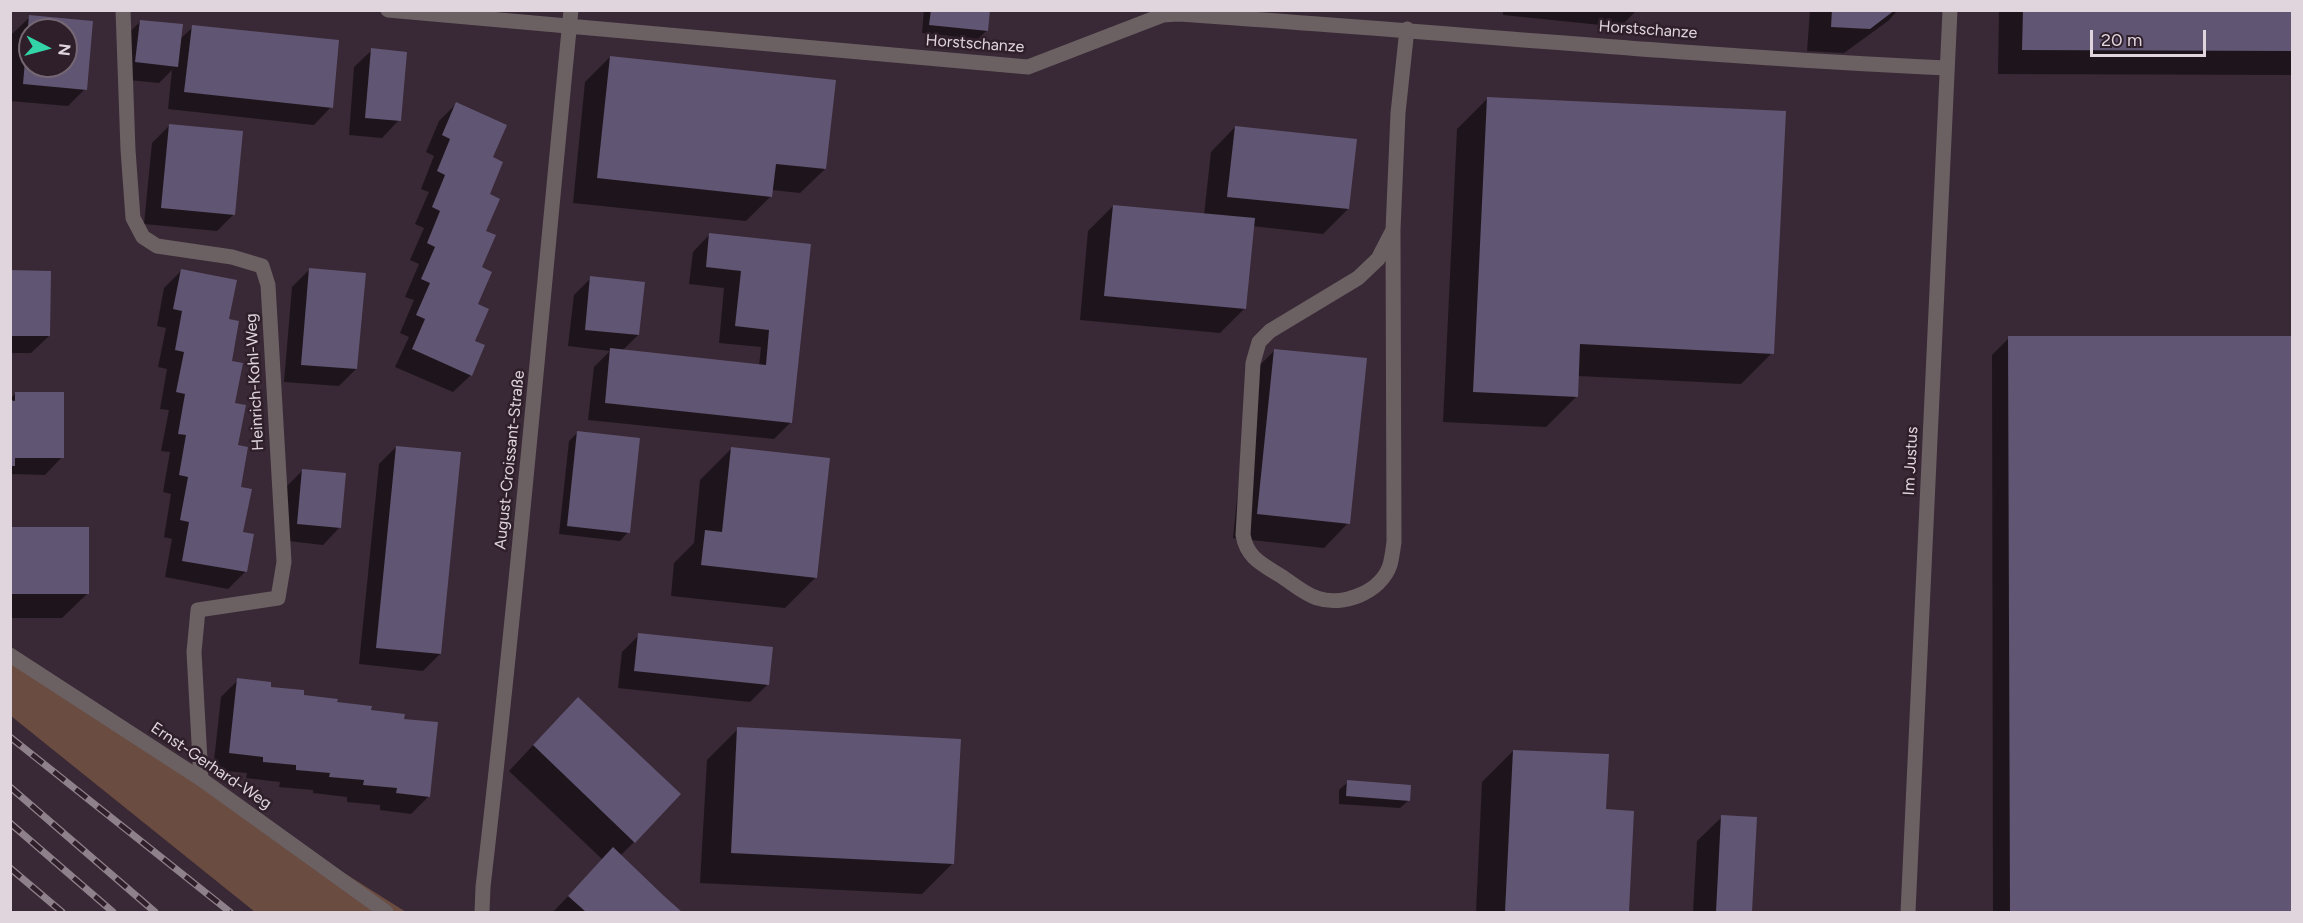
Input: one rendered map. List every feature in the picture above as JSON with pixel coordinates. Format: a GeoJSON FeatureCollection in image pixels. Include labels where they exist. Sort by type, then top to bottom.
{"type":"FeatureCollection","features":[{"type":"Feature","properties":{"kind":"street","name":"Heinrich-Kohl-Weg"},"geometry":{"type":"LineString","coordinates":[[123,10],[133,218],[144,237],[157,246],[232,257],[262,266],[268,285],[284,562],[278,598],[198,610],[194,652],[201,779]]}},
{"type":"Feature","properties":{"kind":"street","name":"Horstschanze"},"geometry":{"type":"LineString","coordinates":[[388,10],[1028,67],[1163,15],[1170,15],[1407,29],[1666,50],[1947,68]]}},
{"type":"Feature","properties":{"kind":"street","name":"August-Croissant-Straße"},"geometry":{"type":"LineString","coordinates":[[482,912],[530,445],[571,10]]}},
{"type":"Feature","properties":{"kind":"street","name":"Im Justus"},"geometry":{"type":"LineString","coordinates":[[1908,912],[1950,10]]}},
{"type":"Feature","properties":{"kind":"street"},"geometry":{"type":"LineString","coordinates":[[1393,230],[1378,259],[1358,278],[1270,331],[1259,342],[1253,363],[1243,535],[1245,548],[1256,560],[1314,597],[1326,600],[1352,598],[1366,592],[1381,581],[1390,566],[1392,554],[1396,517],[1393,230],[1398,113],[1407,29]]}},
{"type":"Feature","properties":{"kind":"street","name":"Ernst-Gerhard-Weg"},"geometry":{"type":"LineString","coordinates":[[10,655],[201,779],[386,912]]}},
{"type":"Feature","properties":{"kind":"shaded area"},"geometry":{"type":"Polygon","coordinates":[[[10,662],[406,912],[255,912],[11,716],[10,662]]]}},
{"type":"Feature","properties":{"kind":"building"},"geometry":{"type":"Polygon","coordinates":[[[931,10],[990,10],[988,31],[929,25],[931,10]]]}},
{"type":"Feature","properties":{"kind":"building"},"geometry":{"type":"Polygon","coordinates":[[[1832,10],[1895,10],[1870,29],[1831,27],[1832,10]]]}},
{"type":"Feature","properties":{"kind":"building"},"geometry":{"type":"Polygon","coordinates":[[[2023,10],[2292,10],[2292,51],[2022,50],[2023,10]]]}},
{"type":"Feature","properties":{"kind":"building"},"geometry":{"type":"Polygon","coordinates":[[[29,15],[61,18],[29,18],[29,15]]]}},
{"type":"Feature","properties":{"kind":"building"},"geometry":{"type":"Polygon","coordinates":[[[78,20],[93,21],[87,90],[23,84],[24,78],[78,78],[78,20]]]}},
{"type":"Feature","properties":{"kind":"building"},"geometry":{"type":"Polygon","coordinates":[[[140,20],[183,24],[178,67],[135,62],[140,20]]]}},
{"type":"Feature","properties":{"kind":"building"},"geometry":{"type":"Polygon","coordinates":[[[192,25],[339,40],[333,108],[184,92],[192,25]]]}},
{"type":"Feature","properties":{"kind":"building"},"geometry":{"type":"Polygon","coordinates":[[[371,48],[407,52],[401,121],[365,118],[371,48]]]}},
{"type":"Feature","properties":{"kind":"building"},"geometry":{"type":"Polygon","coordinates":[[[610,56],[836,80],[826,169],[776,164],[772,197],[597,178],[610,56]]]}},
{"type":"Feature","properties":{"kind":"building"},"geometry":{"type":"Polygon","coordinates":[[[1487,97],[1786,111],[1774,354],[1580,344],[1578,397],[1473,392],[1487,97]]]}},
{"type":"Feature","properties":{"kind":"building"},"geometry":{"type":"Polygon","coordinates":[[[456,102],[507,125],[493,157],[503,162],[490,194],[500,199],[486,231],[496,235],[482,267],[492,272],[478,304],[489,309],[475,341],[485,345],[472,376],[412,349],[425,319],[416,315],[430,283],[421,279],[435,247],[427,243],[440,211],[432,207],[445,175],[437,171],[450,139],[442,135],[456,102]]]}},
{"type":"Feature","properties":{"kind":"building"},"geometry":{"type":"Polygon","coordinates":[[[169,124],[243,131],[235,215],[161,208],[169,124]]]}},
{"type":"Feature","properties":{"kind":"building"},"geometry":{"type":"Polygon","coordinates":[[[1235,126],[1357,139],[1349,209],[1227,197],[1235,126]]]}},
{"type":"Feature","properties":{"kind":"building"},"geometry":{"type":"Polygon","coordinates":[[[1113,205],[1255,218],[1246,309],[1104,296],[1113,205]]]}},
{"type":"Feature","properties":{"kind":"building"},"geometry":{"type":"Polygon","coordinates":[[[709,233],[811,244],[792,423],[605,403],[610,348],[766,365],[769,330],[735,326],[741,271],[706,267],[709,233]]]}},
{"type":"Feature","properties":{"kind":"building"},"geometry":{"type":"Polygon","coordinates":[[[309,268],[366,273],[357,369],[301,365],[309,268]]]}},
{"type":"Feature","properties":{"kind":"building"},"geometry":{"type":"Polygon","coordinates":[[[181,269],[237,280],[229,319],[239,321],[232,361],[243,363],[235,403],[246,405],[238,445],[248,447],[241,487],[252,489],[243,532],[254,534],[247,572],[182,561],[189,522],[180,520],[188,477],[179,475],[186,435],[178,434],[185,394],[176,392],[184,352],[175,350],[182,311],[173,309],[181,269]]]}},
{"type":"Feature","properties":{"kind":"building"},"geometry":{"type":"Polygon","coordinates":[[[10,270],[51,271],[50,336],[10,336],[10,270]]]}},
{"type":"Feature","properties":{"kind":"building"},"geometry":{"type":"Polygon","coordinates":[[[590,276],[645,282],[639,335],[585,330],[590,276]]]}},
{"type":"Feature","properties":{"kind":"building"},"geometry":{"type":"Polygon","coordinates":[[[2008,336],[2292,336],[2292,912],[2010,912],[2008,336]]]}},
{"type":"Feature","properties":{"kind":"building"},"geometry":{"type":"Polygon","coordinates":[[[1274,349],[1367,358],[1350,524],[1257,514],[1274,349]]]}},
{"type":"Feature","properties":{"kind":"building"},"geometry":{"type":"Polygon","coordinates":[[[15,392],[64,392],[64,458],[15,458],[15,466],[10,466],[10,400],[15,401],[15,392]]]}},
{"type":"Feature","properties":{"kind":"building"},"geometry":{"type":"Polygon","coordinates":[[[577,431],[640,438],[630,533],[567,526],[577,431]]]}},
{"type":"Feature","properties":{"kind":"building"},"geometry":{"type":"Polygon","coordinates":[[[396,446],[461,452],[441,654],[376,648],[396,446]]]}},
{"type":"Feature","properties":{"kind":"building"},"geometry":{"type":"Polygon","coordinates":[[[731,447],[830,458],[817,578],[701,565],[705,530],[722,532],[731,447]]]}},
{"type":"Feature","properties":{"kind":"building"},"geometry":{"type":"Polygon","coordinates":[[[302,469],[346,473],[341,528],[297,524],[302,469]]]}},
{"type":"Feature","properties":{"kind":"building"},"geometry":{"type":"Polygon","coordinates":[[[10,527],[89,527],[89,594],[10,594],[10,527]]]}},
{"type":"Feature","properties":{"kind":"building"},"geometry":{"type":"Polygon","coordinates":[[[638,633],[773,647],[769,685],[634,671],[638,633]]]}},
{"type":"Feature","properties":{"kind":"building"},"geometry":{"type":"Polygon","coordinates":[[[237,678],[271,682],[271,687],[304,690],[304,695],[338,699],[337,702],[372,706],[371,710],[405,714],[404,719],[438,722],[430,797],[396,793],[397,788],[363,785],[364,780],[329,777],[330,773],[296,770],[296,765],[263,762],[263,757],[229,753],[237,678]]]}},
{"type":"Feature","properties":{"kind":"building"},"geometry":{"type":"Polygon","coordinates":[[[578,697],[681,794],[635,843],[533,745],[578,697]]]}},
{"type":"Feature","properties":{"kind":"building"},"geometry":{"type":"Polygon","coordinates":[[[737,727],[961,739],[954,864],[731,853],[737,727]]]}},
{"type":"Feature","properties":{"kind":"building"},"geometry":{"type":"Polygon","coordinates":[[[1513,750],[1609,754],[1606,809],[1634,811],[1629,912],[1505,912],[1513,750]]]}},
{"type":"Feature","properties":{"kind":"building"},"geometry":{"type":"Polygon","coordinates":[[[1347,780],[1411,785],[1410,801],[1346,796],[1347,780]]]}},
{"type":"Feature","properties":{"kind":"building"},"geometry":{"type":"Polygon","coordinates":[[[1721,815],[1757,817],[1752,912],[1716,912],[1721,815]]]}},
{"type":"Feature","properties":{"kind":"building"},"geometry":{"type":"Polygon","coordinates":[[[613,847],[682,912],[586,912],[568,896],[613,847]]]}},
{"type":"Feature","properties":{"kind":"railway"},"geometry":{"type":"LineString","coordinates":[[10,737],[230,912]]}},
{"type":"Feature","properties":{"kind":"railway"},"geometry":{"type":"LineString","coordinates":[[10,787],[155,912]]}},
{"type":"Feature","properties":{"kind":"railway"},"geometry":{"type":"LineString","coordinates":[[10,823],[113,912]]}},
{"type":"Feature","properties":{"kind":"railway"},"geometry":{"type":"LineString","coordinates":[[10,868],[62,912]]}}]}
